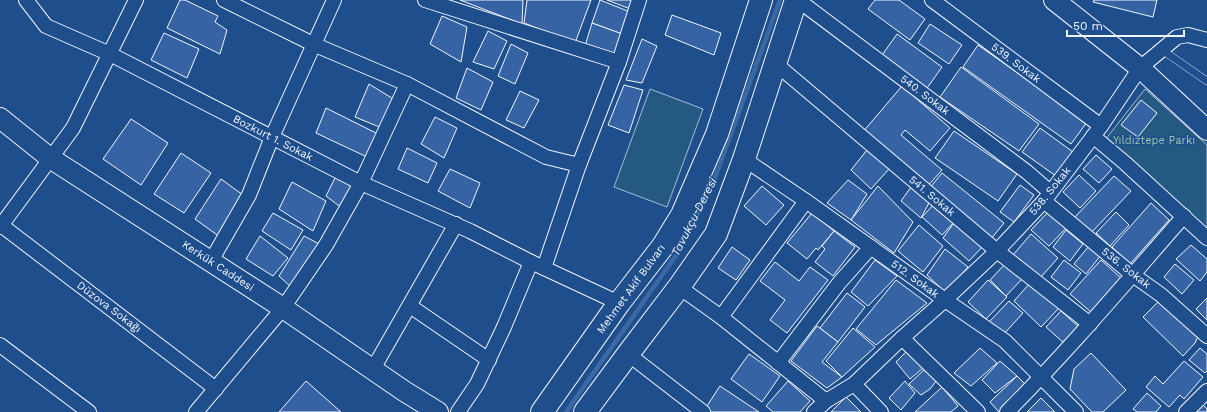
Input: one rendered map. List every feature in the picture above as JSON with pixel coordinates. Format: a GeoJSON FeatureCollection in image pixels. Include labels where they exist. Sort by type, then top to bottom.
{"type":"FeatureCollection","features":[{"type":"Feature","properties":{"kind":"main road","name":"Mehmet Akif Bulvarı"},"geometry":{"type":"LineString","coordinates":[[542,412],[619,303],[663,246],[682,215],[717,134],[761,0]]}},
{"type":"Feature","properties":{"kind":"main road"},"geometry":{"type":"LineString","coordinates":[[585,412],[679,287],[716,234],[744,159],[797,0]]}},
{"type":"Feature","properties":{"kind":"street","name":"Bozkurt 1. Sokak"},"geometry":{"type":"LineString","coordinates":[[26,0],[46,26],[110,54],[361,183],[456,224],[531,262],[619,303]]}},
{"type":"Feature","properties":{"kind":"street"},"geometry":{"type":"LineString","coordinates":[[1,226],[72,128],[136,0]]}},
{"type":"Feature","properties":{"kind":"street"},"geometry":{"type":"LineString","coordinates":[[224,0],[313,44],[408,84],[546,157],[579,165]]}},
{"type":"Feature","properties":{"kind":"street"},"geometry":{"type":"LineString","coordinates":[[211,261],[249,195],[272,137],[334,0]]}},
{"type":"Feature","properties":{"kind":"street"},"geometry":{"type":"LineString","coordinates":[[425,0],[619,62]]}},
{"type":"Feature","properties":{"kind":"street"},"geometry":{"type":"LineString","coordinates":[[544,268],[579,165],[619,62],[639,0]]}},
{"type":"Feature","properties":{"kind":"street","name":"540. Sokak"},"geometry":{"type":"LineString","coordinates":[[797,0],[1027,172],[1047,196]]}},
{"type":"Feature","properties":{"kind":"street","name":"539. Sokak"},"geometry":{"type":"LineString","coordinates":[[932,0],[1097,131],[1109,148],[1207,238]]}},
{"type":"Feature","properties":{"kind":"street"},"geometry":{"type":"LineString","coordinates":[[1054,0],[1140,68],[1207,130]]}},
{"type":"Feature","properties":{"kind":"street","name":"538. Sokak"},"geometry":{"type":"LineString","coordinates":[[814,412],[826,401],[854,384],[997,251],[1047,196],[1097,131],[1140,68],[1177,37],[1188,35],[1207,40]]}},
{"type":"Feature","properties":{"kind":"street","name":"541. Sokak"},"geometry":{"type":"LineString","coordinates":[[776,64],[997,251],[1090,324]]}},
{"type":"Feature","properties":{"kind":"street"},"geometry":{"type":"LineString","coordinates":[[196,412],[283,308],[326,245],[361,183],[408,84]]}},
{"type":"Feature","properties":{"kind":"street","name":"Kerkük Caddesi"},"geometry":{"type":"LineString","coordinates":[[0,118],[50,158],[283,308],[373,370],[438,412]]}},
{"type":"Feature","properties":{"kind":"street","name":"512. Sokak"},"geometry":{"type":"LineString","coordinates":[[744,159],[1005,341],[1076,412]]}},
{"type":"Feature","properties":{"kind":"street","name":"536. Sokak"},"geometry":{"type":"LineString","coordinates":[[1047,196],[1132,275],[1161,295],[1207,336]]}},
{"type":"Feature","properties":{"kind":"street"},"geometry":{"type":"LineString","coordinates":[[721,317],[806,201]]}},
{"type":"Feature","properties":{"kind":"street"},"geometry":{"type":"LineString","coordinates":[[1007,412],[1041,378],[1090,324],[1184,216]]}},
{"type":"Feature","properties":{"kind":"street"},"geometry":{"type":"LineString","coordinates":[[373,370],[456,224]]}},
{"type":"Feature","properties":{"kind":"street","name":"Düzova Sokağı"},"geometry":{"type":"LineString","coordinates":[[1,226],[216,389]]}},
{"type":"Feature","properties":{"kind":"street"},"geometry":{"type":"LineString","coordinates":[[778,363],[839,283],[871,247]]}},
{"type":"Feature","properties":{"kind":"street"},"geometry":{"type":"LineString","coordinates":[[458,412],[477,384],[489,360],[531,262]]}},
{"type":"Feature","properties":{"kind":"street"},"geometry":{"type":"LineString","coordinates":[[679,287],[721,317],[826,401]]}},
{"type":"Feature","properties":{"kind":"street"},"geometry":{"type":"LineString","coordinates":[[410,306],[489,360]]}},
{"type":"Feature","properties":{"kind":"street"},"geometry":{"type":"LineString","coordinates":[[902,338],[978,412]]}},
{"type":"Feature","properties":{"kind":"street"},"geometry":{"type":"LineString","coordinates":[[0,345],[89,412]]}},
{"type":"Feature","properties":{"kind":"street"},"geometry":{"type":"LineString","coordinates":[[628,354],[703,412]]}},
{"type":"Feature","properties":{"kind":"street"},"geometry":{"type":"LineString","coordinates":[[854,384],[881,412]]}},
{"type":"Feature","properties":{"kind":"street"},"geometry":{"type":"LineString","coordinates":[[1186,412],[1207,391]]}},
{"type":"Feature","properties":{"kind":"lane"},"geometry":{"type":"LineString","coordinates":[[1162,50],[1207,81]]}},
{"type":"Feature","properties":{"kind":"green space"},"geometry":{"type":"Polygon","coordinates":[[[650,89],[703,109],[667,207],[614,187],[650,89]]]}},
{"type":"Feature","properties":{"kind":"green space","name":"Yıldıztepe Parkı"},"geometry":{"type":"Polygon","coordinates":[[[1145,89],[1207,145],[1207,232],[1105,140],[1145,89]]]}},
{"type":"Feature","properties":{"kind":"building"},"geometry":{"type":"Polygon","coordinates":[[[180,0],[185,0],[218,16],[215,22],[227,30],[220,54],[167,28],[180,0]]]}},
{"type":"Feature","properties":{"kind":"building"},"geometry":{"type":"Polygon","coordinates":[[[460,0],[523,0],[522,24],[460,0]]]}},
{"type":"Feature","properties":{"kind":"building"},"geometry":{"type":"Polygon","coordinates":[[[527,0],[591,0],[575,43],[524,23],[527,0]]]}},
{"type":"Feature","properties":{"kind":"building"},"geometry":{"type":"Polygon","coordinates":[[[600,0],[630,12],[622,34],[592,23],[600,0]]]}},
{"type":"Feature","properties":{"kind":"building"},"geometry":{"type":"Polygon","coordinates":[[[607,0],[636,0],[633,10],[607,0]]]}},
{"type":"Feature","properties":{"kind":"building"},"geometry":{"type":"Polygon","coordinates":[[[875,0],[899,0],[925,19],[910,40],[868,9],[875,0]]]}},
{"type":"Feature","properties":{"kind":"building"},"geometry":{"type":"Polygon","coordinates":[[[1094,0],[1157,0],[1153,17],[1093,2],[1094,0]]]}},
{"type":"Feature","properties":{"kind":"building"},"geometry":{"type":"Polygon","coordinates":[[[672,15],[721,33],[714,55],[665,35],[672,15]]]}},
{"type":"Feature","properties":{"kind":"building"},"geometry":{"type":"Polygon","coordinates":[[[442,16],[467,27],[461,62],[430,44],[442,16]]]}},
{"type":"Feature","properties":{"kind":"building"},"geometry":{"type":"Polygon","coordinates":[[[592,23],[625,35],[617,57],[585,46],[592,23]]]}},
{"type":"Feature","properties":{"kind":"building"},"geometry":{"type":"Polygon","coordinates":[[[930,24],[962,45],[949,64],[918,43],[930,24]]]}},
{"type":"Feature","properties":{"kind":"building"},"geometry":{"type":"Polygon","coordinates":[[[488,31],[507,41],[494,69],[473,62],[488,31]]]}},
{"type":"Feature","properties":{"kind":"building"},"geometry":{"type":"Polygon","coordinates":[[[164,33],[199,49],[187,78],[151,60],[164,33]]]}},
{"type":"Feature","properties":{"kind":"building"},"geometry":{"type":"Polygon","coordinates":[[[897,34],[942,67],[925,91],[880,58],[897,34]]]}},
{"type":"Feature","properties":{"kind":"building"},"geometry":{"type":"Polygon","coordinates":[[[642,39],[657,46],[642,83],[626,80],[642,39]]]}},
{"type":"Feature","properties":{"kind":"building"},"geometry":{"type":"Polygon","coordinates":[[[511,44],[528,53],[515,84],[498,76],[511,44]]]}},
{"type":"Feature","properties":{"kind":"building"},"geometry":{"type":"Polygon","coordinates":[[[978,45],[1087,122],[1071,144],[963,67],[978,45]]]}},
{"type":"Feature","properties":{"kind":"building"},"geometry":{"type":"Polygon","coordinates":[[[961,67],[1039,124],[1019,151],[940,97],[961,67]]]}},
{"type":"Feature","properties":{"kind":"building"},"geometry":{"type":"Polygon","coordinates":[[[467,68],[493,82],[481,110],[456,98],[467,68]]]}},
{"type":"Feature","properties":{"kind":"building"},"geometry":{"type":"Polygon","coordinates":[[[369,84],[395,100],[382,128],[355,117],[369,84]]]}},
{"type":"Feature","properties":{"kind":"building"},"geometry":{"type":"Polygon","coordinates":[[[624,85],[643,90],[629,133],[608,125],[624,85]]]}},
{"type":"Feature","properties":{"kind":"building"},"geometry":{"type":"Polygon","coordinates":[[[902,86],[950,128],[930,151],[905,130],[901,135],[942,170],[926,188],[862,133],[902,86]]]}},
{"type":"Feature","properties":{"kind":"building"},"geometry":{"type":"Polygon","coordinates":[[[520,91],[539,100],[524,128],[506,120],[520,91]]]}},
{"type":"Feature","properties":{"kind":"building"},"geometry":{"type":"Polygon","coordinates":[[[1141,100],[1157,113],[1138,137],[1121,125],[1141,100]]]}},
{"type":"Feature","properties":{"kind":"building"},"geometry":{"type":"Polygon","coordinates":[[[326,108],[378,134],[367,157],[316,133],[326,108]]]}},
{"type":"Feature","properties":{"kind":"building"},"geometry":{"type":"Polygon","coordinates":[[[435,117],[457,128],[444,158],[421,144],[435,117]]]}},
{"type":"Feature","properties":{"kind":"building"},"geometry":{"type":"Polygon","coordinates":[[[131,119],[168,143],[141,185],[103,159],[131,119]]]}},
{"type":"Feature","properties":{"kind":"building"},"geometry":{"type":"Polygon","coordinates":[[[1040,128],[1073,152],[1056,176],[1022,152],[1040,128]]]}},
{"type":"Feature","properties":{"kind":"building"},"geometry":{"type":"Polygon","coordinates":[[[954,131],[1017,174],[998,201],[935,158],[954,131]]]}},
{"type":"Feature","properties":{"kind":"building"},"geometry":{"type":"Polygon","coordinates":[[[407,148],[437,163],[428,183],[398,169],[407,148]]]}},
{"type":"Feature","properties":{"kind":"building"},"geometry":{"type":"Polygon","coordinates":[[[867,150],[889,169],[871,189],[851,170],[867,150]]]}},
{"type":"Feature","properties":{"kind":"building"},"geometry":{"type":"Polygon","coordinates":[[[181,153],[211,173],[184,213],[154,194],[181,153]]]}},
{"type":"Feature","properties":{"kind":"building"},"geometry":{"type":"Polygon","coordinates":[[[1096,155],[1112,169],[1099,183],[1083,169],[1096,155]]]}},
{"type":"Feature","properties":{"kind":"building"},"geometry":{"type":"Polygon","coordinates":[[[450,169],[480,183],[470,208],[438,191],[450,169]]]}},
{"type":"Feature","properties":{"kind":"building"},"geometry":{"type":"Polygon","coordinates":[[[942,173],[1004,223],[991,239],[929,189],[942,173]]]}},
{"type":"Feature","properties":{"kind":"building"},"geometry":{"type":"Polygon","coordinates":[[[337,174],[355,184],[342,208],[326,196],[337,174]]]}},
{"type":"Feature","properties":{"kind":"building"},"geometry":{"type":"Polygon","coordinates":[[[1079,175],[1096,191],[1080,208],[1063,192],[1079,175]]]}},
{"type":"Feature","properties":{"kind":"building"},"geometry":{"type":"Polygon","coordinates":[[[1114,176],[1131,191],[1090,234],[1073,219],[1114,176]]]}},
{"type":"Feature","properties":{"kind":"building"},"geometry":{"type":"Polygon","coordinates":[[[221,179],[243,195],[220,237],[195,219],[221,179]]]}},
{"type":"Feature","properties":{"kind":"building"},"geometry":{"type":"Polygon","coordinates":[[[848,180],[867,194],[851,220],[827,203],[848,180]]]}},
{"type":"Feature","properties":{"kind":"building"},"geometry":{"type":"Polygon","coordinates":[[[292,182],[326,201],[313,231],[279,209],[292,182]]]}},
{"type":"Feature","properties":{"kind":"building"},"geometry":{"type":"Polygon","coordinates":[[[1020,185],[1034,195],[1014,222],[1000,212],[1020,185]]]}},
{"type":"Feature","properties":{"kind":"building"},"geometry":{"type":"Polygon","coordinates":[[[762,186],[784,205],[766,225],[744,206],[762,186]]]}},
{"type":"Feature","properties":{"kind":"building"},"geometry":{"type":"Polygon","coordinates":[[[878,186],[913,222],[894,253],[851,220],[878,186]]]}},
{"type":"Feature","properties":{"kind":"building"},"geometry":{"type":"Polygon","coordinates":[[[911,187],[930,201],[921,218],[901,201],[911,187]]]}},
{"type":"Feature","properties":{"kind":"building"},"geometry":{"type":"Polygon","coordinates":[[[936,202],[956,220],[942,235],[922,217],[936,202]]]}},
{"type":"Feature","properties":{"kind":"building"},"geometry":{"type":"Polygon","coordinates":[[[1151,203],[1169,220],[1130,264],[1112,247],[1151,203]]]}},
{"type":"Feature","properties":{"kind":"building"},"geometry":{"type":"Polygon","coordinates":[[[1049,211],[1067,227],[1049,246],[1031,230],[1049,211]]]}},
{"type":"Feature","properties":{"kind":"building"},"geometry":{"type":"Polygon","coordinates":[[[1116,212],[1129,225],[1110,246],[1096,233],[1116,212]]]}},
{"type":"Feature","properties":{"kind":"building"},"geometry":{"type":"Polygon","coordinates":[[[273,213],[303,230],[291,250],[262,231],[273,213]]]}},
{"type":"Feature","properties":{"kind":"building"},"geometry":{"type":"Polygon","coordinates":[[[812,213],[834,231],[818,250],[816,248],[807,259],[787,243],[812,213]]]}},
{"type":"Feature","properties":{"kind":"building"},"geometry":{"type":"Polygon","coordinates":[[[956,220],[984,245],[969,261],[943,238],[956,220]]]}},
{"type":"Feature","properties":{"kind":"building"},"geometry":{"type":"Polygon","coordinates":[[[919,225],[943,246],[923,272],[898,251],[919,225]]]}},
{"type":"Feature","properties":{"kind":"building"},"geometry":{"type":"Polygon","coordinates":[[[1066,230],[1083,244],[1070,261],[1053,247],[1066,230]]]}},
{"type":"Feature","properties":{"kind":"building"},"geometry":{"type":"Polygon","coordinates":[[[834,231],[855,247],[833,276],[815,262],[825,249],[822,246],[834,231]]]}},
{"type":"Feature","properties":{"kind":"building"},"geometry":{"type":"Polygon","coordinates":[[[1031,234],[1058,258],[1040,278],[1013,255],[1031,234]]]}},
{"type":"Feature","properties":{"kind":"building"},"geometry":{"type":"Polygon","coordinates":[[[260,236],[288,258],[273,276],[246,259],[260,236]]]}},
{"type":"Feature","properties":{"kind":"building"},"geometry":{"type":"Polygon","coordinates":[[[304,236],[321,245],[292,288],[279,276],[304,236]]]}},
{"type":"Feature","properties":{"kind":"building"},"geometry":{"type":"Polygon","coordinates":[[[1191,245],[1207,259],[1207,272],[1200,281],[1176,259],[1191,245]]]}},
{"type":"Feature","properties":{"kind":"building"},"geometry":{"type":"Polygon","coordinates":[[[1089,246],[1101,255],[1086,274],[1074,264],[1089,246]]]}},
{"type":"Feature","properties":{"kind":"building"},"geometry":{"type":"Polygon","coordinates":[[[732,247],[750,260],[736,280],[718,268],[732,247]]]}},
{"type":"Feature","properties":{"kind":"building"},"geometry":{"type":"Polygon","coordinates":[[[945,249],[968,267],[946,293],[927,275],[945,249]]]}},
{"type":"Feature","properties":{"kind":"building"},"geometry":{"type":"Polygon","coordinates":[[[875,260],[897,276],[868,306],[851,292],[875,260]]]}},
{"type":"Feature","properties":{"kind":"building"},"geometry":{"type":"Polygon","coordinates":[[[1064,260],[1081,273],[1068,290],[1051,277],[1064,260]]]}},
{"type":"Feature","properties":{"kind":"building"},"geometry":{"type":"Polygon","coordinates":[[[1101,260],[1121,278],[1091,312],[1070,294],[1101,260]]]}},
{"type":"Feature","properties":{"kind":"building"},"geometry":{"type":"Polygon","coordinates":[[[775,262],[799,281],[810,267],[828,280],[787,333],[770,320],[785,300],[760,281],[775,262]]]}},
{"type":"Feature","properties":{"kind":"building"},"geometry":{"type":"Polygon","coordinates":[[[1006,263],[1022,279],[1006,296],[990,280],[1006,263]]]}},
{"type":"Feature","properties":{"kind":"building"},"geometry":{"type":"Polygon","coordinates":[[[1175,264],[1194,280],[1182,294],[1164,277],[1175,264]]]}},
{"type":"Feature","properties":{"kind":"building"},"geometry":{"type":"Polygon","coordinates":[[[896,280],[927,303],[876,345],[856,329],[896,280]]]}},
{"type":"Feature","properties":{"kind":"building"},"geometry":{"type":"Polygon","coordinates":[[[988,280],[1007,297],[986,319],[968,302],[988,280]]]}},
{"type":"Feature","properties":{"kind":"building"},"geometry":{"type":"Polygon","coordinates":[[[1031,282],[1059,308],[1041,327],[1014,301],[1031,282]]]}},
{"type":"Feature","properties":{"kind":"building"},"geometry":{"type":"Polygon","coordinates":[[[847,293],[865,307],[838,342],[820,328],[847,293]]]}},
{"type":"Feature","properties":{"kind":"building"},"geometry":{"type":"Polygon","coordinates":[[[1162,298],[1199,334],[1195,343],[1183,356],[1143,317],[1162,298]]]}},
{"type":"Feature","properties":{"kind":"building"},"geometry":{"type":"Polygon","coordinates":[[[1207,298],[1207,320],[1196,309],[1207,298]]]}},
{"type":"Feature","properties":{"kind":"building"},"geometry":{"type":"Polygon","coordinates":[[[1009,301],[1023,313],[1003,335],[989,322],[1009,301]]]}},
{"type":"Feature","properties":{"kind":"building"},"geometry":{"type":"Polygon","coordinates":[[[1061,311],[1080,328],[1065,344],[1046,327],[1061,311]]]}},
{"type":"Feature","properties":{"kind":"building"},"geometry":{"type":"Polygon","coordinates":[[[817,326],[838,342],[822,362],[842,377],[827,388],[791,361],[817,326]]]}},
{"type":"Feature","properties":{"kind":"building"},"geometry":{"type":"Polygon","coordinates":[[[853,328],[875,347],[842,377],[826,361],[853,328]]]}},
{"type":"Feature","properties":{"kind":"building"},"geometry":{"type":"Polygon","coordinates":[[[980,348],[997,363],[971,386],[954,373],[980,348]]]}},
{"type":"Feature","properties":{"kind":"building"},"geometry":{"type":"Polygon","coordinates":[[[1200,348],[1207,354],[1207,371],[1205,373],[1189,360],[1200,348]]]}},
{"type":"Feature","properties":{"kind":"building"},"geometry":{"type":"Polygon","coordinates":[[[908,350],[923,368],[910,379],[896,362],[908,350]]]}},
{"type":"Feature","properties":{"kind":"building"},"geometry":{"type":"Polygon","coordinates":[[[1091,353],[1126,390],[1103,412],[1092,412],[1070,389],[1074,369],[1091,353]]]}},
{"type":"Feature","properties":{"kind":"building"},"geometry":{"type":"Polygon","coordinates":[[[749,354],[780,376],[762,402],[731,379],[749,354]]]}},
{"type":"Feature","properties":{"kind":"building"},"geometry":{"type":"Polygon","coordinates":[[[1000,361],[1017,376],[995,393],[982,380],[1000,361]]]}},
{"type":"Feature","properties":{"kind":"building"},"geometry":{"type":"Polygon","coordinates":[[[1184,361],[1203,377],[1184,399],[1180,395],[1169,407],[1146,387],[1155,376],[1163,384],[1184,361]]]}},
{"type":"Feature","properties":{"kind":"building"},"geometry":{"type":"Polygon","coordinates":[[[926,368],[937,380],[930,389],[921,395],[909,384],[926,368]]]}},
{"type":"Feature","properties":{"kind":"building"},"geometry":{"type":"Polygon","coordinates":[[[1017,376],[1029,388],[1006,412],[999,412],[990,402],[1017,376]]]}},
{"type":"Feature","properties":{"kind":"building"},"geometry":{"type":"Polygon","coordinates":[[[306,381],[341,412],[279,412],[306,381]]]}},
{"type":"Feature","properties":{"kind":"building"},"geometry":{"type":"Polygon","coordinates":[[[788,381],[810,401],[800,412],[773,412],[766,406],[788,381]]]}},
{"type":"Feature","properties":{"kind":"building"},"geometry":{"type":"Polygon","coordinates":[[[905,381],[915,393],[901,410],[889,398],[905,381]]]}},
{"type":"Feature","properties":{"kind":"building"},"geometry":{"type":"Polygon","coordinates":[[[720,386],[759,412],[710,412],[705,409],[720,386]]]}},
{"type":"Feature","properties":{"kind":"building"},"geometry":{"type":"Polygon","coordinates":[[[942,387],[958,406],[951,412],[915,412],[942,387]]]}},
{"type":"Feature","properties":{"kind":"building"},"geometry":{"type":"Polygon","coordinates":[[[1147,393],[1161,406],[1156,412],[1137,412],[1133,409],[1147,393]]]}},
{"type":"Feature","properties":{"kind":"building"},"geometry":{"type":"Polygon","coordinates":[[[846,397],[861,412],[831,412],[846,397]]]}},
{"type":"Feature","properties":{"kind":"building"},"geometry":{"type":"Polygon","coordinates":[[[1041,398],[1055,412],[1027,412],[1041,398]]]}},
{"type":"Feature","properties":{"kind":"building"},"geometry":{"type":"Polygon","coordinates":[[[1201,403],[1207,409],[1207,412],[1193,412],[1201,403]]]}},
{"type":"Feature","properties":{"kind":"waterway","name":"Tavukçu Deresi"},"geometry":{"type":"LineString","coordinates":[[566,412],[677,254],[712,186],[780,0]]}}]}
